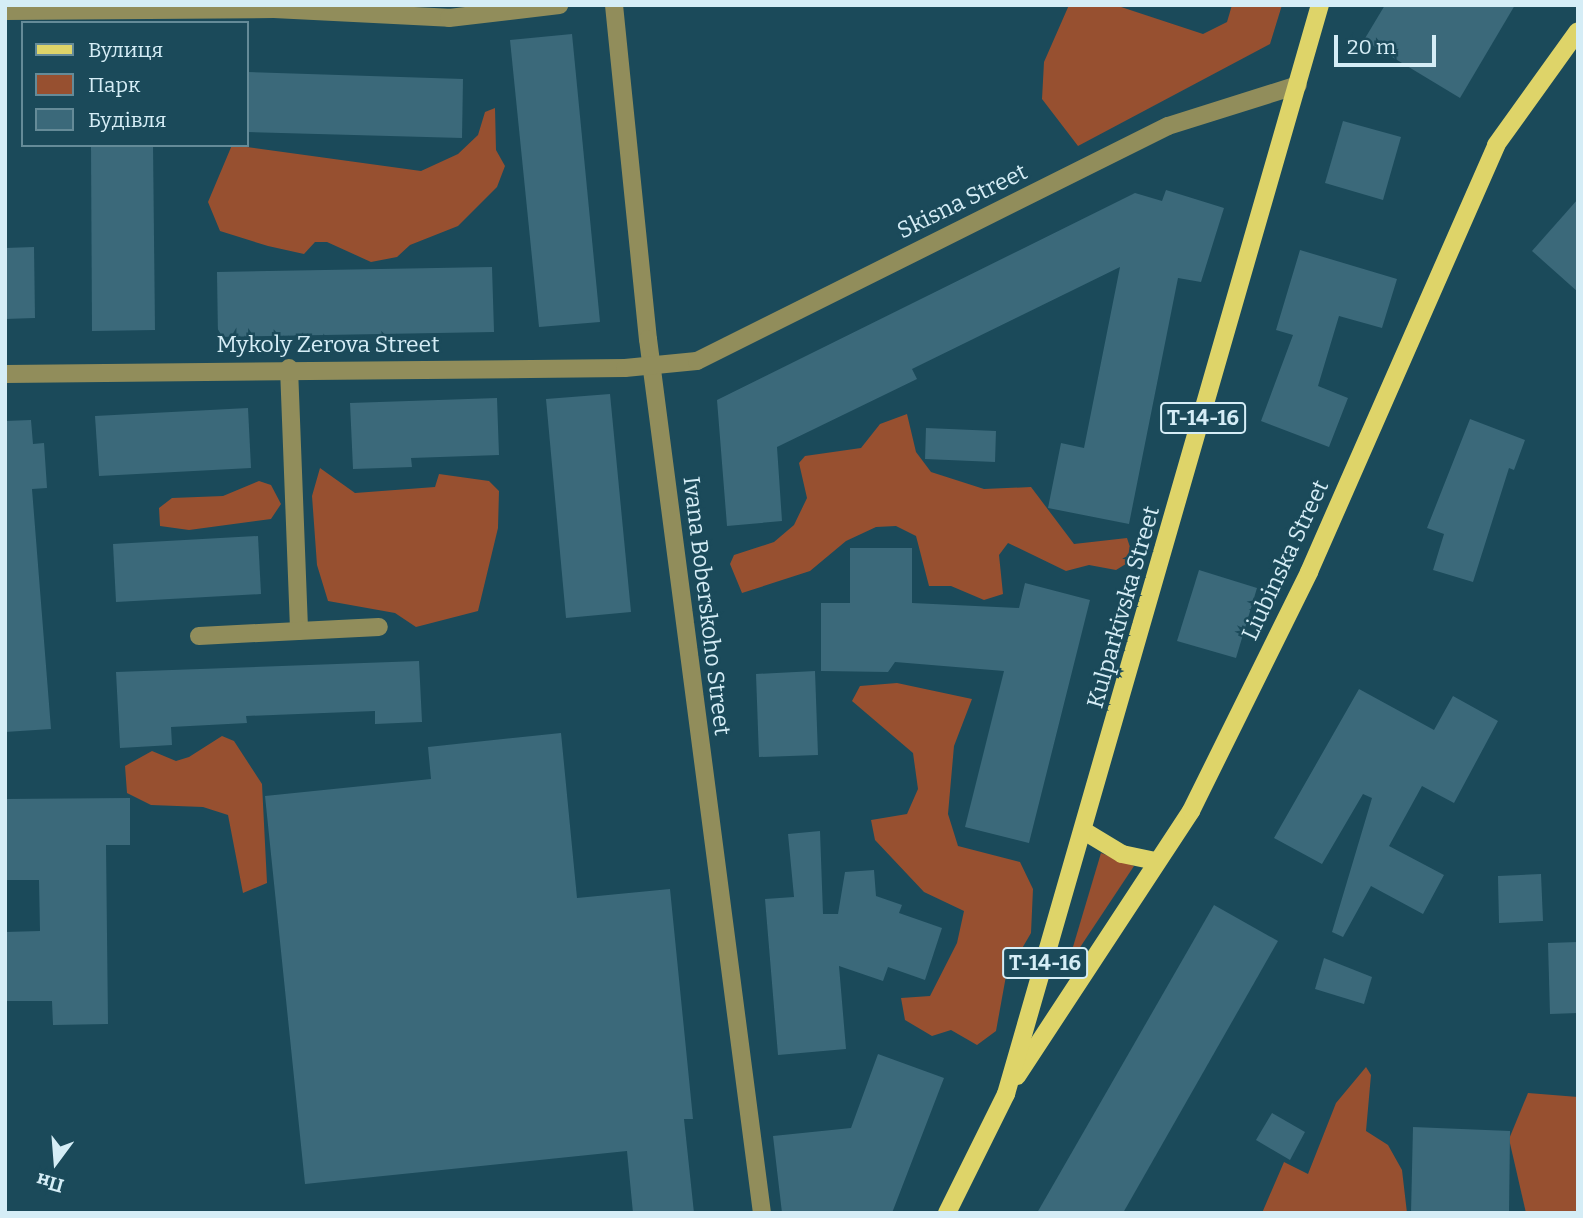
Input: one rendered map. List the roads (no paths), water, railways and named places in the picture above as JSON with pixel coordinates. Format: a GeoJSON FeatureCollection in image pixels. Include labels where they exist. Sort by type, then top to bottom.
{"type":"FeatureCollection","features":[{"type":"Feature","properties":{"kind":"main road","name":"Kulparkivska Street"},"geometry":{"type":"LineString","coordinates":[[947,1213],[1006,1094],[1320,5]]}},
{"type":"Feature","properties":{"kind":"main road","name":"Liubinska Street"},"geometry":{"type":"LineString","coordinates":[[1006,1094],[1155,862],[1191,811],[1309,572],[1496,145],[1578,31]]}},
{"type":"Feature","properties":{"kind":"main road"},"geometry":{"type":"LineString","coordinates":[[1084,831],[1122,854],[1155,862]]}},
{"type":"Feature","properties":{"kind":"street"},"geometry":{"type":"LineString","coordinates":[[5,11],[274,9],[449,18],[559,5]]}},
{"type":"Feature","properties":{"kind":"street","name":"Ivana Boberskoho Street"},"geometry":{"type":"LineString","coordinates":[[614,5],[652,366],[762,1213]]}},
{"type":"Feature","properties":{"kind":"street","name":"Skisna Street"},"geometry":{"type":"LineString","coordinates":[[652,366],[698,360],[1168,127],[1298,85]]}},
{"type":"Feature","properties":{"kind":"street","name":"Mykoly Zerova Street"},"geometry":{"type":"LineString","coordinates":[[5,374],[289,368],[652,366]]}},
{"type":"Feature","properties":{"kind":"street"},"geometry":{"type":"LineString","coordinates":[[289,368],[299,631]]}},
{"type":"Feature","properties":{"kind":"street"},"geometry":{"type":"LineString","coordinates":[[199,636],[379,627]]}}]}
